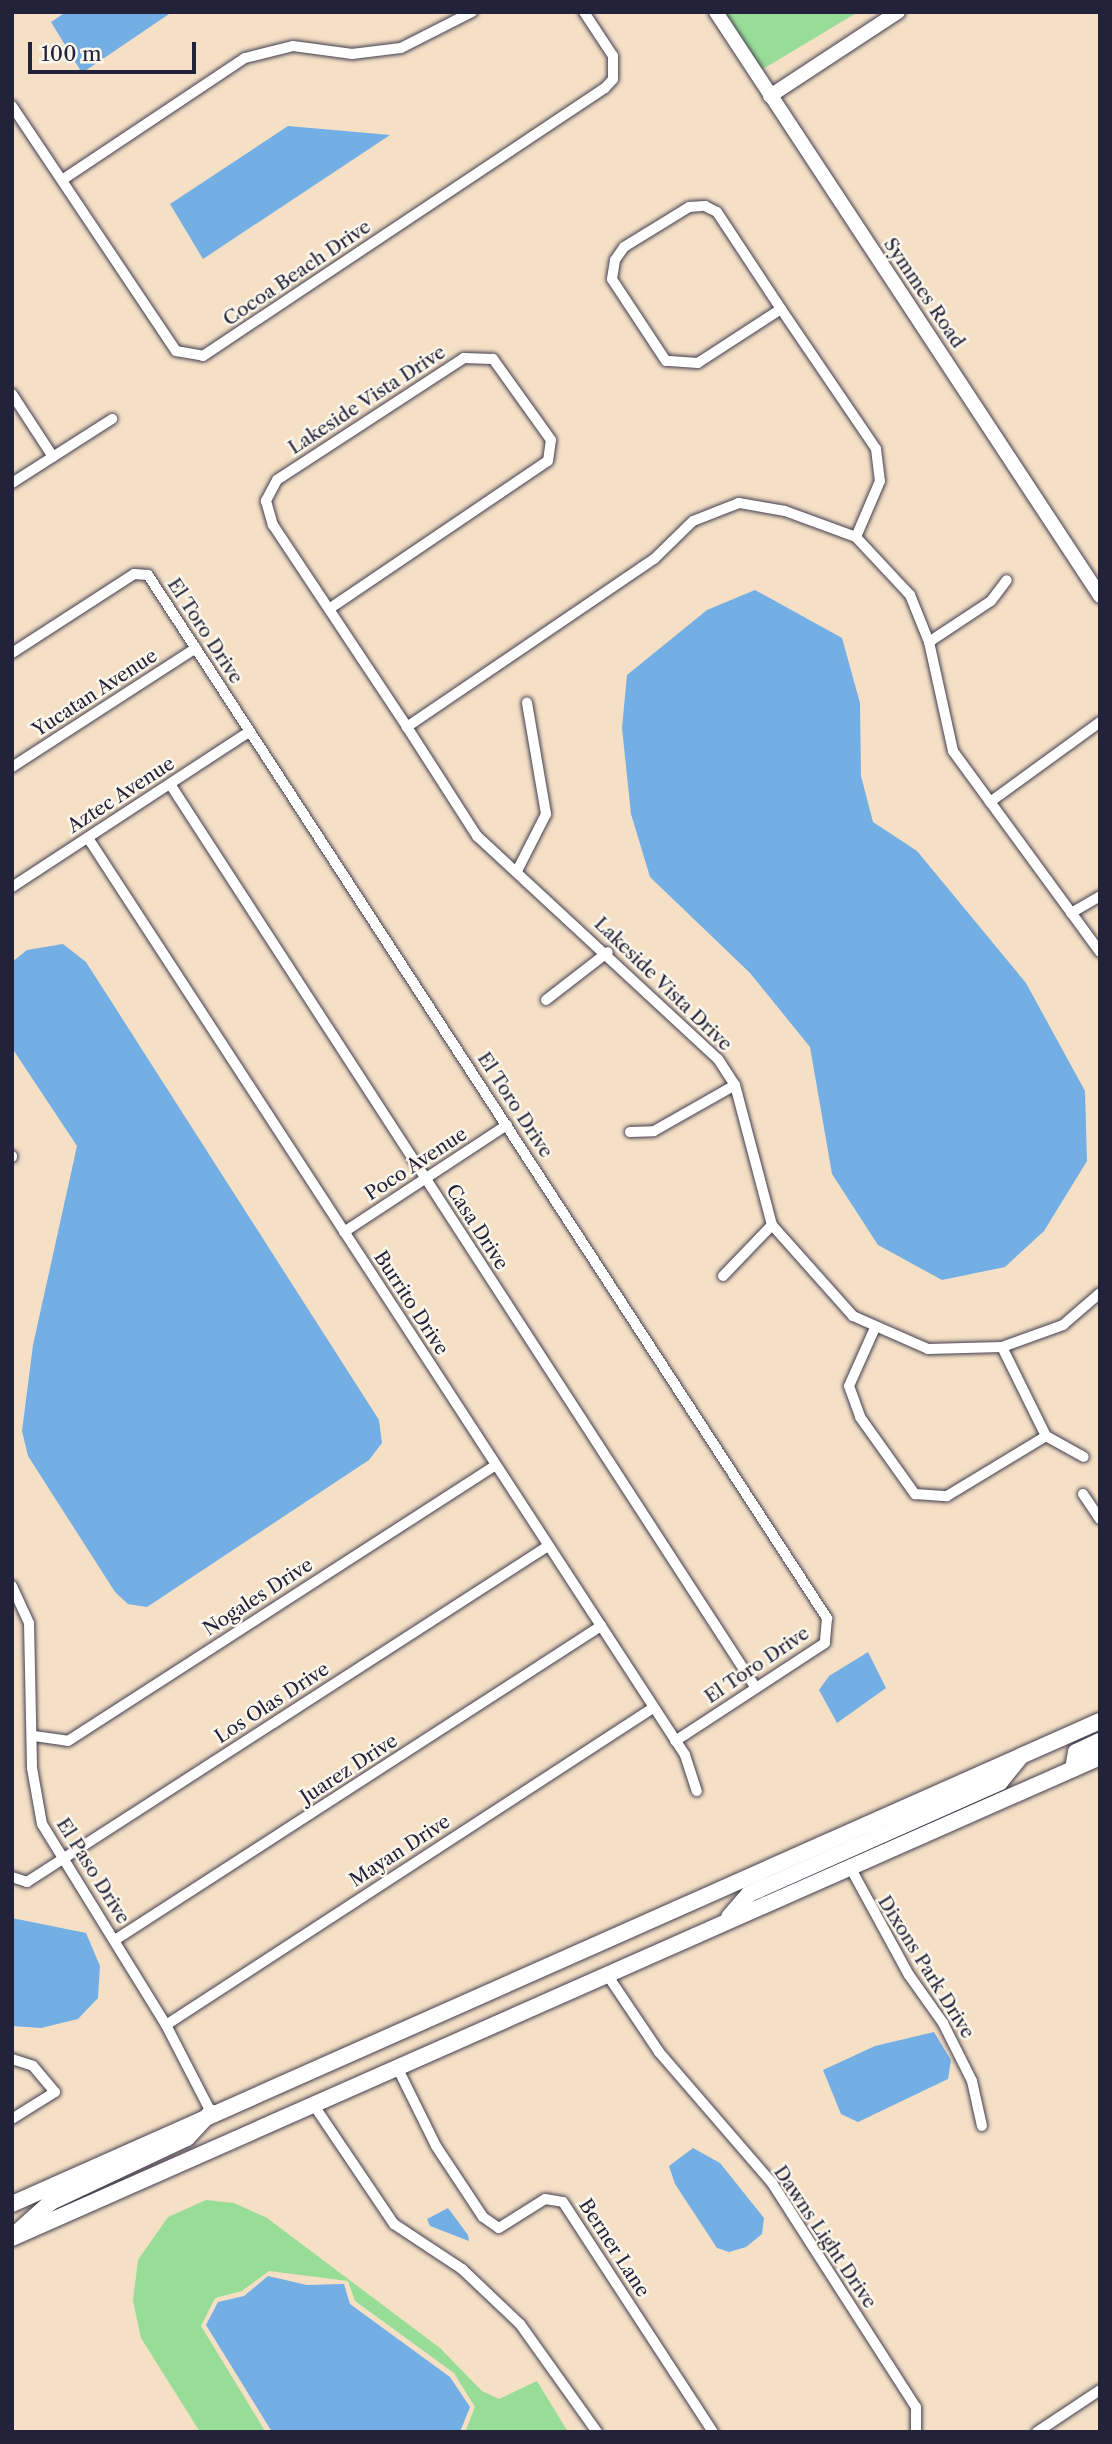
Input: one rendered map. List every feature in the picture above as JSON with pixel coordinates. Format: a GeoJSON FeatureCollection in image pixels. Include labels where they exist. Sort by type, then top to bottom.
{"type":"FeatureCollection","features":[{"type":"Feature","properties":{"kind":"main road"},"geometry":{"type":"LineString","coordinates":[[12,2204],[211,2112],[1100,1721]]}},
{"type":"Feature","properties":{"kind":"main road"},"geometry":{"type":"LineString","coordinates":[[1073,1769],[1076,1752],[1100,1741]]}},
{"type":"Feature","properties":{"kind":"main road"},"geometry":{"type":"LineString","coordinates":[[727,1919],[749,1894],[1000,1782],[1021,1756]]}},
{"type":"Feature","properties":{"kind":"main road"},"geometry":{"type":"LineString","coordinates":[[12,2238],[727,1919],[1100,1757]]}},
{"type":"Feature","properties":{"kind":"main road"},"geometry":{"type":"LineString","coordinates":[[12,2238],[51,2202],[187,2138],[211,2112]]}},
{"type":"Feature","properties":{"kind":"street"},"geometry":{"type":"LineString","coordinates":[[62,180],[245,58],[293,46],[352,54],[391,50],[429,38],[472,12]]}},
{"type":"Feature","properties":{"kind":"street","name":"Cocoa Beach Drive"},"geometry":{"type":"LineString","coordinates":[[12,106],[176,351],[202,356],[605,88],[613,79],[613,56],[583,12]]}},
{"type":"Feature","properties":{"kind":"street","name":"Symmes Road"},"geometry":{"type":"LineString","coordinates":[[716,12],[1100,596]]}},
{"type":"Feature","properties":{"kind":"street"},"geometry":{"type":"LineString","coordinates":[[770,96],[898,12]]}},
{"type":"Feature","properties":{"kind":"street"},"geometry":{"type":"LineString","coordinates":[[781,309],[698,363],[666,361],[612,279],[614,260],[624,247],[689,207],[705,205],[716,212],[876,449],[880,481],[856,537]]}},
{"type":"Feature","properties":{"kind":"street","name":"Lakeside Vista Drive"},"geometry":{"type":"LineString","coordinates":[[329,609],[548,461],[551,440],[493,359],[464,358],[268,491],[273,525],[477,836],[608,952],[718,1059],[735,1085],[772,1225],[824,1290],[874,1331],[928,1349],[1002,1347],[1063,1325],[1100,1293]]}},
{"type":"Feature","properties":{"kind":"street"},"geometry":{"type":"LineString","coordinates":[[12,394],[53,457]]}},
{"type":"Feature","properties":{"kind":"street"},"geometry":{"type":"LineString","coordinates":[[12,484],[112,419]]}},
{"type":"Feature","properties":{"kind":"street"},"geometry":{"type":"LineString","coordinates":[[407,727],[654,559],[693,521],[740,503],[785,511],[856,537],[910,595],[929,642],[953,751],[1100,952]]}},
{"type":"Feature","properties":{"kind":"street","name":"El Toro Drive"},"geometry":{"type":"LineString","coordinates":[[12,653],[134,573],[148,575],[827,1618],[825,1643],[675,1741]]}},
{"type":"Feature","properties":{"kind":"street"},"geometry":{"type":"LineString","coordinates":[[929,642],[991,601],[1007,580]]}},
{"type":"Feature","properties":{"kind":"street","name":"Yucatan Avenue"},"geometry":{"type":"LineString","coordinates":[[12,767],[196,648]]}},
{"type":"Feature","properties":{"kind":"street"},"geometry":{"type":"LineString","coordinates":[[517,871],[546,814],[527,702]]}},
{"type":"Feature","properties":{"kind":"street"},"geometry":{"type":"LineString","coordinates":[[990,802],[1100,722]]}},
{"type":"Feature","properties":{"kind":"street","name":"Aztec Avenue"},"geometry":{"type":"LineString","coordinates":[[12,887],[249,732]]}},
{"type":"Feature","properties":{"kind":"street","name":"Casa Drive"},"geometry":{"type":"LineString","coordinates":[[170,784],[757,1688]]}},
{"type":"Feature","properties":{"kind":"street","name":"Burrito Drive"},"geometry":{"type":"LineString","coordinates":[[88,838],[675,1741],[697,1791]]}},
{"type":"Feature","properties":{"kind":"street"},"geometry":{"type":"LineString","coordinates":[[1071,914],[1100,896]]}},
{"type":"Feature","properties":{"kind":"street"},"geometry":{"type":"LineString","coordinates":[[545,1000],[608,952]]}},
{"type":"Feature","properties":{"kind":"street"},"geometry":{"type":"LineString","coordinates":[[630,1132],[654,1131],[735,1085]]}},
{"type":"Feature","properties":{"kind":"street","name":"Poco Avenue"},"geometry":{"type":"LineString","coordinates":[[344,1232],[507,1125]]}},
{"type":"Feature","properties":{"kind":"street"},"geometry":{"type":"LineString","coordinates":[[723,1276],[772,1225]]}},
{"type":"Feature","properties":{"kind":"street"},"geometry":{"type":"LineString","coordinates":[[874,1331],[849,1386],[860,1417],[915,1494],[947,1496],[1046,1436]]}},
{"type":"Feature","properties":{"kind":"street"},"geometry":{"type":"LineString","coordinates":[[1002,1347],[1046,1436],[1084,1457]]}},
{"type":"Feature","properties":{"kind":"street","name":"Nogales Drive"},"geometry":{"type":"LineString","coordinates":[[34,1737],[68,1741],[496,1465]]}},
{"type":"Feature","properties":{"kind":"street"},"geometry":{"type":"LineString","coordinates":[[1083,1494],[1100,1519]]}},
{"type":"Feature","properties":{"kind":"street","name":"Los Olas Drive"},"geometry":{"type":"LineString","coordinates":[[12,1877],[27,1882],[548,1546]]}},
{"type":"Feature","properties":{"kind":"street","name":"El Paso Drive"},"geometry":{"type":"LineString","coordinates":[[12,1586],[29,1623],[34,1737],[42,1824],[166,2025],[211,2112]]}},
{"type":"Feature","properties":{"kind":"street","name":"Juarez Drive"},"geometry":{"type":"LineString","coordinates":[[115,1940],[601,1626]]}},
{"type":"Feature","properties":{"kind":"street","name":"Mayan Drive"},"geometry":{"type":"LineString","coordinates":[[166,2025],[653,1707]]}},
{"type":"Feature","properties":{"kind":"street","name":"Dixons Park Drive"},"geometry":{"type":"LineString","coordinates":[[850,1867],[909,1975],[943,2022],[972,2081],[982,2126]]}},
{"type":"Feature","properties":{"kind":"street","name":"Dawns Light Drive"},"geometry":{"type":"LineString","coordinates":[[606,1973],[659,2052],[772,2183],[916,2407],[916,2432]]}},
{"type":"Feature","properties":{"kind":"street"},"geometry":{"type":"LineString","coordinates":[[12,2059],[33,2066],[55,2092],[12,2119]]}},
{"type":"Feature","properties":{"kind":"street","name":"Berner Lane"},"geometry":{"type":"LineString","coordinates":[[397,2067],[436,2146],[483,2217],[499,2228],[545,2199],[563,2202],[713,2432]]}},
{"type":"Feature","properties":{"kind":"street"},"geometry":{"type":"LineString","coordinates":[[313,2104],[394,2224],[462,2269],[520,2324],[597,2432]]}},
{"type":"Feature","properties":{"kind":"street"},"geometry":{"type":"LineString","coordinates":[[1037,2432],[1100,2390]]}},
{"type":"Feature","properties":{"kind":"green space"},"geometry":{"type":"Polygon","coordinates":[[[723,12],[858,12],[761,70],[723,12]]]}},
{"type":"Feature","properties":{"kind":"green space"},"geometry":{"type":"Polygon","coordinates":[[[206,2200],[234,2203],[267,2218],[440,2348],[482,2391],[499,2399],[537,2381],[568,2432],[465,2432],[475,2407],[454,2373],[355,2301],[348,2281],[269,2271],[242,2291],[215,2298],[201,2326],[265,2431],[200,2432],[141,2338],[133,2301],[138,2260],[168,2217],[206,2200]]]}},
{"type":"Feature","properties":{"kind":"water"},"geometry":{"type":"Polygon","coordinates":[[[66,12],[172,12],[82,73],[51,22],[66,12]]]}},
{"type":"Feature","properties":{"kind":"water"},"geometry":{"type":"Polygon","coordinates":[[[288,126],[390,135],[203,259],[170,204],[288,126]]]}},
{"type":"Feature","properties":{"kind":"water"},"geometry":{"type":"Polygon","coordinates":[[[755,590],[842,638],[860,703],[861,776],[873,822],[917,851],[1026,983],[1085,1091],[1087,1161],[1044,1231],[1005,1267],[942,1280],[878,1245],[832,1174],[810,1047],[750,973],[650,877],[631,814],[622,728],[627,675],[707,610],[755,590]]]}},
{"type":"Feature","properties":{"kind":"water"},"geometry":{"type":"Polygon","coordinates":[[[63,944],[86,962],[379,1420],[382,1443],[369,1460],[147,1607],[128,1604],[115,1592],[28,1456],[22,1431],[33,1345],[77,1146],[12,1048],[12,962],[27,950],[63,944]]]}},
{"type":"Feature","properties":{"kind":"water"},"geometry":{"type":"Polygon","coordinates":[[[868,1652],[886,1688],[837,1723],[819,1690],[829,1676],[868,1652]]]}},
{"type":"Feature","properties":{"kind":"water"},"geometry":{"type":"Polygon","coordinates":[[[12,1918],[86,1933],[100,1966],[98,1998],[78,2019],[41,2028],[12,2026],[12,1918]]]}},
{"type":"Feature","properties":{"kind":"water"},"geometry":{"type":"Polygon","coordinates":[[[934,2032],[951,2060],[948,2079],[858,2122],[841,2114],[823,2070],[875,2046],[934,2032]]]}},
{"type":"Feature","properties":{"kind":"water"},"geometry":{"type":"Polygon","coordinates":[[[693,2148],[720,2163],[764,2218],[762,2234],[746,2247],[729,2252],[717,2248],[675,2184],[669,2166],[693,2148]]]}},
{"type":"Feature","properties":{"kind":"water"},"geometry":{"type":"Polygon","coordinates":[[[448,2208],[468,2235],[469,2241],[430,2226],[427,2219],[448,2208]]]}},
{"type":"Feature","properties":{"kind":"water"},"geometry":{"type":"Polygon","coordinates":[[[268,2276],[307,2285],[344,2284],[350,2304],[450,2377],[470,2407],[460,2432],[272,2432],[206,2325],[218,2302],[244,2296],[268,2276]]]}}]}
